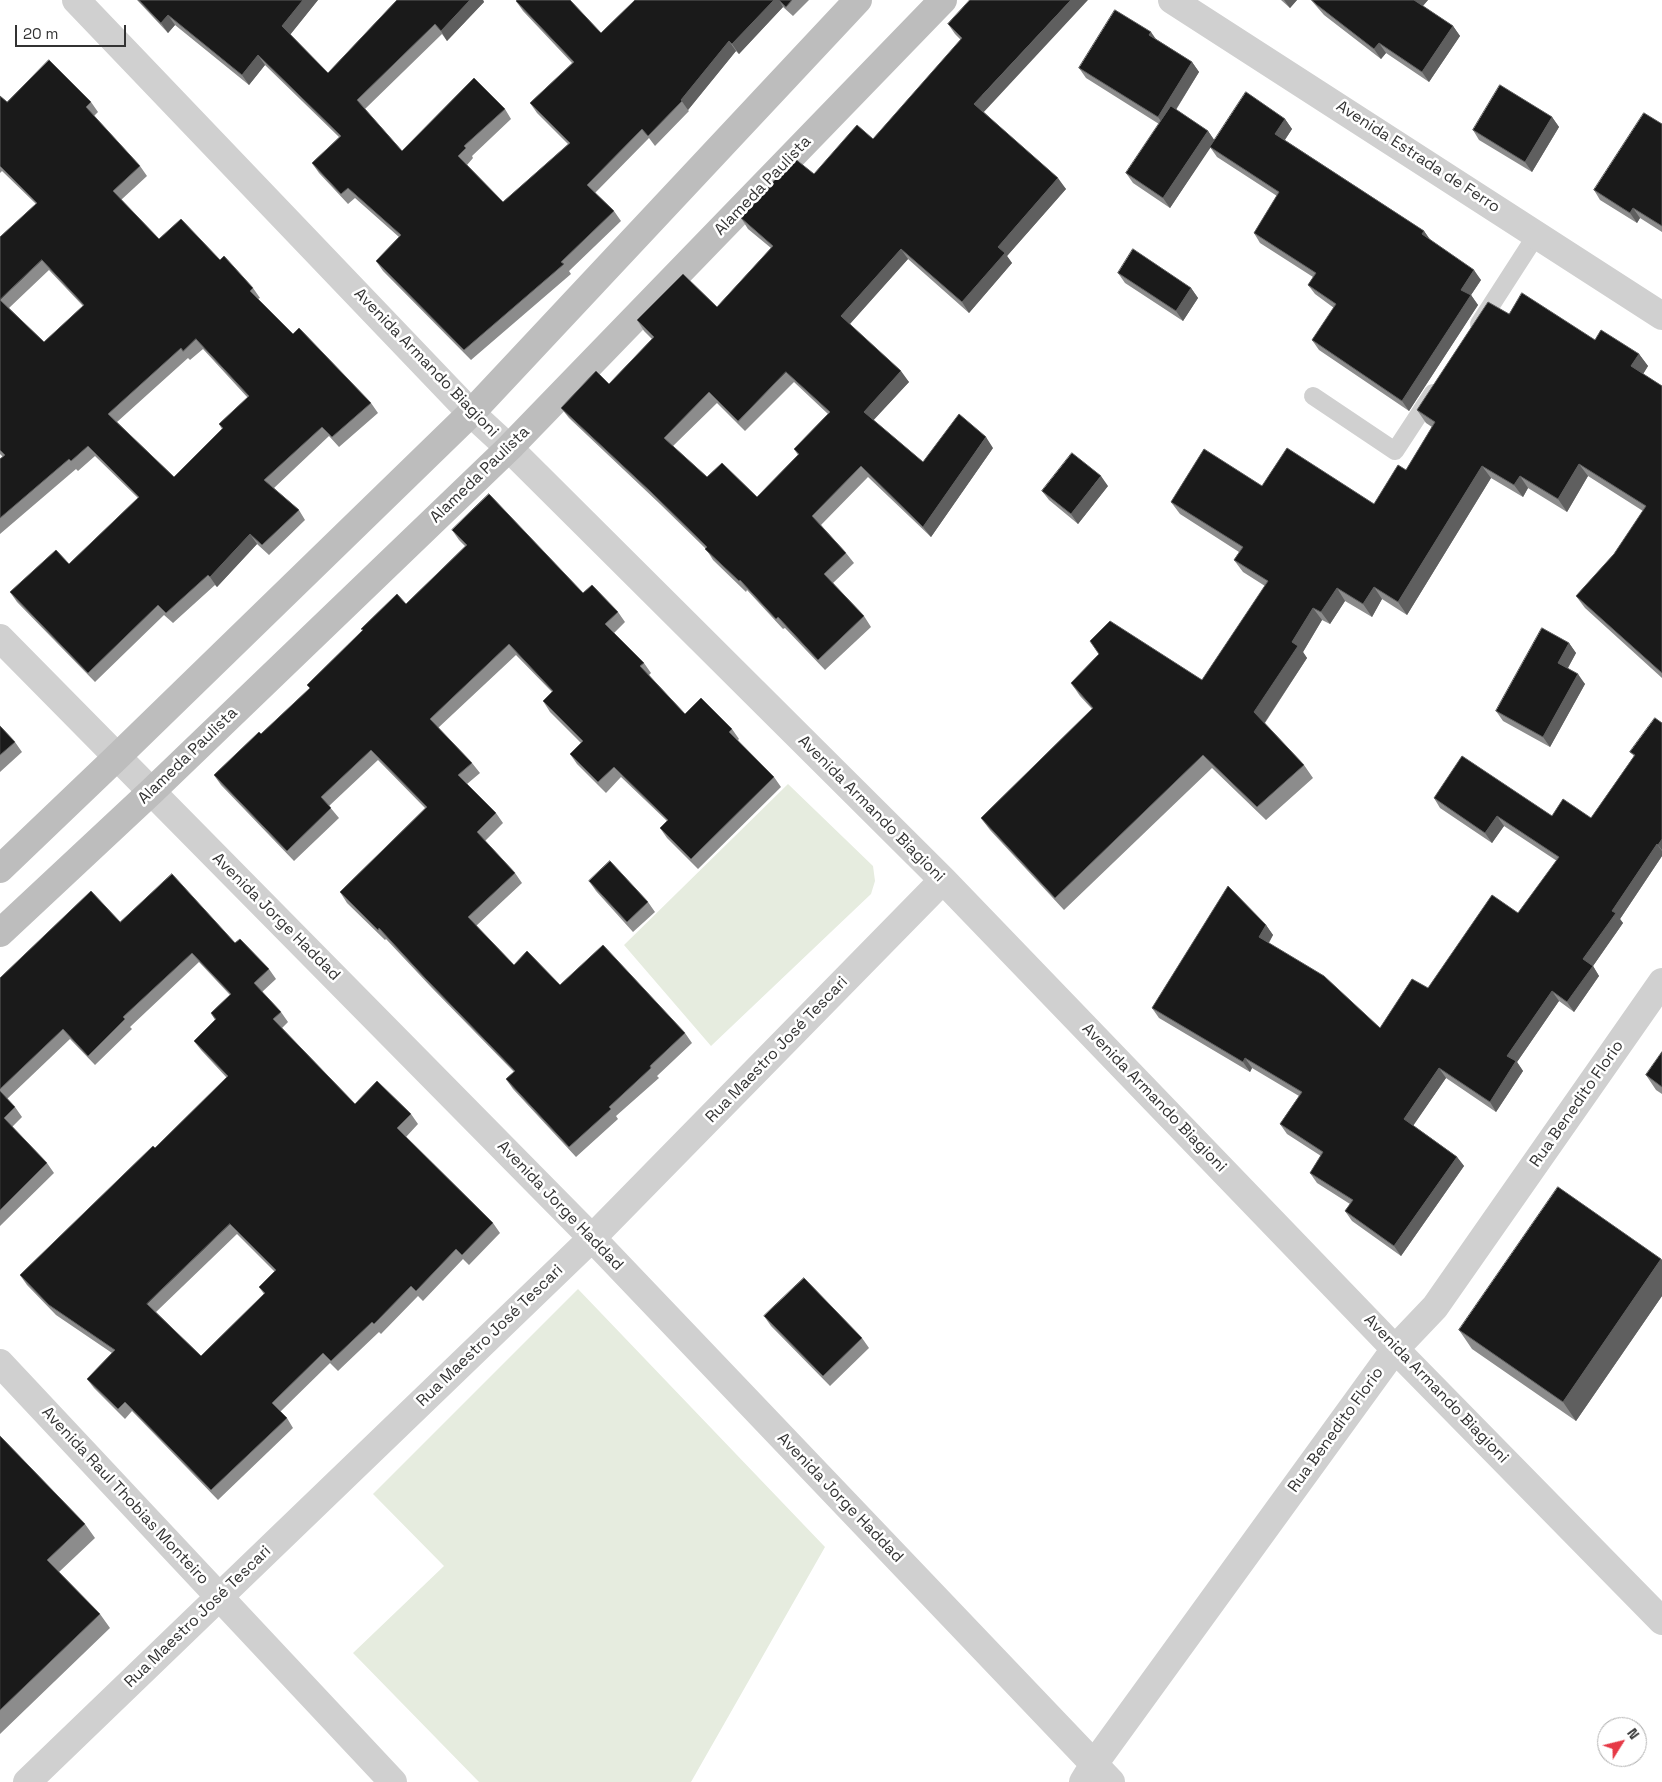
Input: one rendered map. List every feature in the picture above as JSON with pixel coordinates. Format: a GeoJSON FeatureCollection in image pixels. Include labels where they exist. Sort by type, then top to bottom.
{"type":"FeatureCollection","features":[{"type":"Feature","properties":{"kind":"main road"},"geometry":{"type":"LineString","coordinates":[[0,869],[471,412],[858,0]]}},
{"type":"Feature","properties":{"kind":"main road","name":"Alameda Paulista"},"geometry":{"type":"LineString","coordinates":[[0,934],[152,791],[509,448],[943,0]]}},
{"type":"Feature","properties":{"kind":"street","name":"Avenida Armando Biagioni"},"geometry":{"type":"LineString","coordinates":[[76,0],[471,412],[943,880],[1395,1348],[1662,1621]]}},
{"type":"Feature","properties":{"kind":"street","name":"Avenida Estrada de Ferro"},"geometry":{"type":"LineString","coordinates":[[1172,0],[1662,316]]}},
{"type":"Feature","properties":{"kind":"street","name":"Avenida Jorge Haddad"},"geometry":{"type":"LineString","coordinates":[[0,638],[592,1238],[1096,1776]]}},
{"type":"Feature","properties":{"kind":"street","name":"Rua Maestro José Tescari"},"geometry":{"type":"LineString","coordinates":[[28,1782],[592,1238],[943,880]]}},
{"type":"Feature","properties":{"kind":"street","name":"Rua Benedito Florio"},"geometry":{"type":"LineString","coordinates":[[1096,1776],[1395,1348],[1435,1307],[1662,982]]}},
{"type":"Feature","properties":{"kind":"street","name":"Avenida Raul Thobias Monteiro"},"geometry":{"type":"LineString","coordinates":[[0,1363],[393,1782]]}},
{"type":"Feature","properties":{"kind":"lane"},"geometry":{"type":"LineString","coordinates":[[1472,334],[1537,234]]}},
{"type":"Feature","properties":{"kind":"lane"},"geometry":{"type":"LineString","coordinates":[[1313,396],[1395,451],[1444,376]]}},
{"type":"Feature","properties":{"kind":"shaded area"},"geometry":{"type":"Polygon","coordinates":[[[788,784],[873,866],[875,881],[871,894],[711,1046],[624,945],[788,784]]]}},
{"type":"Feature","properties":{"kind":"shaded area"},"geometry":{"type":"Polygon","coordinates":[[[578,1289],[825,1547],[691,1782],[479,1782],[353,1653],[444,1566],[373,1494],[578,1289]]]}},
{"type":"Feature","properties":{"kind":"building"},"geometry":{"type":"Polygon","coordinates":[[[139,0],[303,0],[282,26],[328,73],[397,0],[470,0],[441,31],[435,24],[357,100],[402,151],[474,78],[505,109],[464,146],[466,148],[458,156],[503,202],[570,143],[530,103],[574,62],[517,0],[570,0],[601,33],[635,0],[774,0],[732,44],[729,41],[682,101],[648,136],[642,129],[587,185],[614,211],[561,262],[564,264],[464,350],[376,261],[401,235],[348,188],[341,194],[312,163],[341,136],[258,55],[242,75],[168,15],[161,23],[139,0]]]}},
{"type":"Feature","properties":{"kind":"building"},"geometry":{"type":"Polygon","coordinates":[[[779,0],[792,0],[786,7],[779,0]]]}},
{"type":"Feature","properties":{"kind":"building"},"geometry":{"type":"Polygon","coordinates":[[[970,0],[1071,0],[974,104],[1058,178],[998,247],[1005,253],[962,302],[901,249],[841,316],[901,371],[864,412],[923,462],[959,414],[986,437],[923,527],[861,466],[812,516],[846,553],[824,574],[864,616],[818,660],[778,617],[776,619],[740,580],[705,549],[707,547],[652,493],[561,408],[596,371],[609,384],[654,337],[637,320],[683,274],[717,307],[773,246],[741,218],[794,158],[814,174],[857,125],[873,139],[962,38],[948,24],[970,0]],[[786,372],[738,421],[709,392],[664,438],[707,477],[722,463],[757,497],[799,454],[794,449],[830,412],[786,372]]]}},
{"type":"Feature","properties":{"kind":"building"},"geometry":{"type":"Polygon","coordinates":[[[1312,0],[1414,0],[1453,26],[1422,72],[1379,43],[1374,49],[1312,0]]]}},
{"type":"Feature","properties":{"kind":"building"},"geometry":{"type":"Polygon","coordinates":[[[1115,10],[1151,32],[1149,35],[1192,62],[1158,117],[1079,68],[1115,10]]]}},
{"type":"Feature","properties":{"kind":"building"},"geometry":{"type":"Polygon","coordinates":[[[49,60],[91,102],[86,107],[140,166],[113,191],[159,239],[181,219],[220,260],[224,256],[253,288],[250,291],[293,334],[299,328],[371,403],[332,437],[322,427],[264,480],[299,510],[262,545],[250,534],[210,577],[208,575],[166,613],[158,605],[88,673],[10,592],[56,550],[69,564],[139,497],[88,446],[71,461],[69,459],[0,518],[0,459],[5,455],[0,450],[0,300],[0,237],[37,203],[0,166],[0,96],[7,102],[49,60]],[[42,260],[0,300],[44,342],[84,305],[42,260]],[[196,339],[183,351],[181,348],[108,414],[174,477],[223,428],[219,424],[249,396],[196,339]]]}},
{"type":"Feature","properties":{"kind":"building"},"geometry":{"type":"Polygon","coordinates":[[[1500,85],[1552,117],[1525,162],[1473,130],[1500,85]]]}},
{"type":"Feature","properties":{"kind":"building"},"geometry":{"type":"Polygon","coordinates":[[[1246,92],[1285,119],[1275,134],[1424,231],[1422,234],[1474,270],[1461,290],[1471,295],[1402,401],[1312,340],[1336,304],[1308,285],[1316,273],[1254,233],[1279,192],[1210,147],[1246,92]]]}},
{"type":"Feature","properties":{"kind":"building"},"geometry":{"type":"Polygon","coordinates":[[[1171,106],[1208,131],[1163,198],[1126,173],[1171,106]]]}},
{"type":"Feature","properties":{"kind":"building"},"geometry":{"type":"Polygon","coordinates":[[[1644,113],[1662,124],[1662,226],[1633,208],[1630,213],[1594,190],[1644,113]]]}},
{"type":"Feature","properties":{"kind":"building"},"geometry":{"type":"Polygon","coordinates":[[[1133,249],[1191,288],[1176,311],[1118,273],[1133,249]]]}},
{"type":"Feature","properties":{"kind":"building"},"geometry":{"type":"Polygon","coordinates":[[[1522,293],[1595,340],[1601,330],[1639,354],[1631,366],[1662,386],[1662,673],[1576,596],[1614,554],[1646,506],[1579,464],[1558,499],[1520,476],[1514,485],[1482,466],[1398,602],[1374,587],[1363,604],[1337,588],[1321,612],[1313,608],[1292,642],[1298,646],[1254,712],[1304,765],[1257,807],[1203,755],[1055,898],[981,818],[1093,708],[1071,683],[1099,654],[1090,641],[1110,621],[1202,680],[1268,581],[1234,560],[1243,547],[1171,502],[1204,449],[1262,486],[1287,448],[1374,504],[1398,465],[1406,470],[1435,422],[1417,410],[1488,302],[1509,314],[1522,293]]]}},
{"type":"Feature","properties":{"kind":"building"},"geometry":{"type":"Polygon","coordinates":[[[1072,453],[1101,476],[1071,514],[1042,491],[1072,453]]]}},
{"type":"Feature","properties":{"kind":"building"},"geometry":{"type":"Polygon","coordinates":[[[489,494],[583,593],[592,585],[618,612],[605,624],[644,663],[640,666],[685,714],[701,698],[732,729],[729,732],[774,777],[691,859],[660,828],[668,820],[614,767],[598,782],[570,754],[583,741],[543,701],[553,691],[509,644],[430,719],[472,763],[458,775],[496,813],[477,832],[515,873],[468,917],[514,965],[527,951],[560,985],[603,945],[685,1033],[609,1107],[611,1109],[569,1147],[506,1079],[515,1071],[379,928],[378,930],[340,892],[427,807],[371,750],[321,797],[331,808],[287,851],[214,775],[259,732],[261,734],[310,688],[307,685],[397,594],[406,604],[467,545],[452,530],[489,494]]]}},
{"type":"Feature","properties":{"kind":"building"},"geometry":{"type":"Polygon","coordinates":[[[1542,628],[1569,643],[1558,663],[1578,674],[1543,737],[1496,711],[1542,628]]]}},
{"type":"Feature","properties":{"kind":"building"},"geometry":{"type":"Polygon","coordinates":[[[1655,718],[1662,723],[1662,839],[1612,911],[1616,913],[1583,959],[1593,966],[1567,1002],[1552,991],[1507,1056],[1516,1061],[1490,1102],[1439,1068],[1404,1119],[1457,1157],[1394,1246],[1345,1211],[1353,1200],[1310,1173],[1323,1152],[1280,1124],[1302,1092],[1245,1058],[1243,1062],[1152,1008],[1228,886],[1266,925],[1259,937],[1324,976],[1380,1028],[1412,979],[1428,988],[1492,895],[1518,913],[1559,857],[1497,816],[1485,833],[1434,798],[1462,756],[1552,816],[1563,799],[1591,818],[1635,755],[1630,752],[1655,718]]]}},
{"type":"Feature","properties":{"kind":"building"},"geometry":{"type":"Polygon","coordinates":[[[0,726],[15,742],[0,755],[0,726]]]}},
{"type":"Feature","properties":{"kind":"building"},"geometry":{"type":"Polygon","coordinates":[[[610,861],[648,902],[627,922],[589,881],[610,861]]]}},
{"type":"Feature","properties":{"kind":"building"},"geometry":{"type":"Polygon","coordinates":[[[172,874],[235,943],[240,939],[269,969],[254,983],[281,1012],[273,1019],[355,1104],[377,1081],[411,1114],[397,1128],[493,1223],[462,1255],[456,1249],[416,1291],[411,1286],[374,1324],[372,1322],[331,1361],[323,1353],[272,1403],[287,1418],[211,1490],[125,1402],[118,1409],[87,1379],[115,1350],[49,1305],[20,1275],[153,1146],[155,1148],[228,1076],[194,1041],[216,1019],[211,1013],[231,994],[192,953],[123,1017],[125,1019],[88,1056],[63,1029],[0,1089],[0,978],[91,891],[120,922],[172,874]],[[230,1224],[147,1304],[201,1356],[265,1293],[259,1287],[276,1270],[230,1224]]]}},
{"type":"Feature","properties":{"kind":"building"},"geometry":{"type":"Polygon","coordinates":[[[1662,1052],[1662,1087],[1646,1075],[1662,1052]]]}},
{"type":"Feature","properties":{"kind":"building"},"geometry":{"type":"Polygon","coordinates":[[[0,1091],[15,1107],[4,1118],[47,1163],[0,1210],[0,1091]]]}},
{"type":"Feature","properties":{"kind":"building"},"geometry":{"type":"Polygon","coordinates":[[[1558,1187],[1661,1259],[1563,1402],[1459,1330],[1558,1187]]]}},
{"type":"Feature","properties":{"kind":"building"},"geometry":{"type":"Polygon","coordinates":[[[804,1278],[862,1338],[823,1376],[764,1316],[804,1278]]]}},
{"type":"Feature","properties":{"kind":"building"},"geometry":{"type":"Polygon","coordinates":[[[0,1436],[85,1524],[47,1560],[100,1614],[0,1710],[0,1436]]]}}]}
